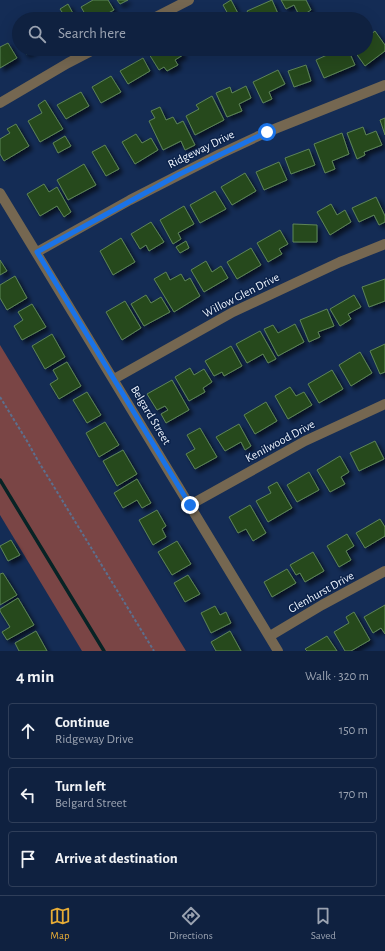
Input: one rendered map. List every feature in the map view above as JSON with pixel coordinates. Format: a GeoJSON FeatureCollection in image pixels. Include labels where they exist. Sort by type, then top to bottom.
{"type":"FeatureCollection","features":[{"type":"Feature","properties":{"kind":"street"},"geometry":{"type":"LineString","coordinates":[[166,12],[189,0]]}},
{"type":"Feature","properties":{"kind":"street"},"geometry":{"type":"LineString","coordinates":[[0,103],[82,56]]}},
{"type":"Feature","properties":{"kind":"street","name":"Ridgeway Drive"},"geometry":{"type":"LineString","coordinates":[[37,252],[130,200],[220,154],[267,132],[385,85]]}},
{"type":"Feature","properties":{"kind":"street","name":"Belgard Street"},"geometry":{"type":"LineString","coordinates":[[0,193],[278,651]]}},
{"type":"Feature","properties":{"kind":"street","name":"Willow Glen Drive"},"geometry":{"type":"LineString","coordinates":[[114,379],[233,312],[340,262],[385,244]]}},
{"type":"Feature","properties":{"kind":"street","name":"Kenilwood Drive"},"geometry":{"type":"LineString","coordinates":[[190,505],[305,441],[385,404]]}},
{"type":"Feature","properties":{"kind":"street","name":"Glenhurst Drive"},"geometry":{"type":"LineString","coordinates":[[270,636],[322,605],[385,571]]}},
{"type":"Feature","properties":{"kind":"path"},"geometry":{"type":"LineString","coordinates":[[0,397],[27,441],[36,459],[154,651]]}},
{"type":"Feature","properties":{"kind":"shaded area"},"geometry":{"type":"Polygon","coordinates":[[[0,345],[186,651],[82,651],[0,515],[0,345]]]}},
{"type":"Feature","properties":{"kind":"building"},"geometry":{"type":"Polygon","coordinates":[[[93,0],[108,0],[114,10],[110,12],[84,12],[81,7],[93,0]]]}},
{"type":"Feature","properties":{"kind":"building"},"geometry":{"type":"Polygon","coordinates":[[[117,0],[128,0],[120,4],[117,0]]]}},
{"type":"Feature","properties":{"kind":"building"},"geometry":{"type":"Polygon","coordinates":[[[231,0],[237,12],[227,12],[223,5],[231,0]]]}},
{"type":"Feature","properties":{"kind":"building"},"geometry":{"type":"Polygon","coordinates":[[[272,0],[277,12],[248,12],[272,0]]]}},
{"type":"Feature","properties":{"kind":"building"},"geometry":{"type":"Polygon","coordinates":[[[281,0],[306,0],[311,10],[308,12],[298,12],[294,5],[286,9],[281,0]]]}},
{"type":"Feature","properties":{"kind":"building"},"geometry":{"type":"Polygon","coordinates":[[[68,4],[72,12],[62,12],[60,9],[68,4]]]}},
{"type":"Feature","properties":{"kind":"building"},"geometry":{"type":"Polygon","coordinates":[[[375,31],[385,45],[385,51],[365,66],[358,56],[373,56],[373,33],[375,31]]]}},
{"type":"Feature","properties":{"kind":"building"},"geometry":{"type":"Polygon","coordinates":[[[8,43],[12,50],[12,56],[16,56],[17,58],[0,68],[0,47],[8,43]]]}},
{"type":"Feature","properties":{"kind":"building"},"geometry":{"type":"Polygon","coordinates":[[[150,56],[181,56],[175,60],[178,65],[167,71],[164,67],[159,70],[150,56]]]}},
{"type":"Feature","properties":{"kind":"building"},"geometry":{"type":"Polygon","coordinates":[[[325,56],[351,56],[355,65],[324,78],[316,60],[325,56]]]}},
{"type":"Feature","properties":{"kind":"building"},"geometry":{"type":"Polygon","coordinates":[[[143,58],[150,71],[128,84],[120,71],[143,58]]]}},
{"type":"Feature","properties":{"kind":"building"},"geometry":{"type":"Polygon","coordinates":[[[306,65],[311,81],[294,87],[288,71],[306,65]]]}},
{"type":"Feature","properties":{"kind":"building"},"geometry":{"type":"Polygon","coordinates":[[[278,70],[285,84],[269,92],[272,99],[263,103],[253,82],[278,70]]]}},
{"type":"Feature","properties":{"kind":"building"},"geometry":{"type":"Polygon","coordinates":[[[111,76],[121,92],[101,103],[92,87],[111,76]]]}},
{"type":"Feature","properties":{"kind":"building"},"geometry":{"type":"Polygon","coordinates":[[[246,86],[251,98],[239,104],[242,111],[227,117],[216,93],[230,87],[232,93],[246,86]]]}},
{"type":"Feature","properties":{"kind":"building"},"geometry":{"type":"Polygon","coordinates":[[[81,92],[89,106],[66,119],[57,105],[81,92]]]}},
{"type":"Feature","properties":{"kind":"building"},"geometry":{"type":"Polygon","coordinates":[[[212,96],[224,120],[195,135],[186,116],[199,109],[196,105],[212,96]]]}},
{"type":"Feature","properties":{"kind":"building"},"geometry":{"type":"Polygon","coordinates":[[[45,100],[63,129],[40,142],[28,121],[42,113],[38,105],[45,100]]]}},
{"type":"Feature","properties":{"kind":"building"},"geometry":{"type":"Polygon","coordinates":[[[160,107],[166,120],[173,117],[177,124],[183,121],[195,145],[185,150],[181,141],[163,150],[149,121],[155,118],[151,111],[160,107]]]}},
{"type":"Feature","properties":{"kind":"building"},"geometry":{"type":"Polygon","coordinates":[[[385,118],[385,135],[380,120],[385,118]]]}},
{"type":"Feature","properties":{"kind":"building"},"geometry":{"type":"Polygon","coordinates":[[[16,124],[29,146],[4,161],[0,154],[0,139],[10,133],[7,129],[16,124]]]}},
{"type":"Feature","properties":{"kind":"building"},"geometry":{"type":"Polygon","coordinates":[[[363,127],[366,135],[376,131],[382,145],[364,152],[365,155],[357,159],[347,133],[363,127]]]}},
{"type":"Feature","properties":{"kind":"building"},"geometry":{"type":"Polygon","coordinates":[[[342,133],[349,154],[332,161],[335,169],[325,173],[314,144],[342,133]]]}},
{"type":"Feature","properties":{"kind":"building"},"geometry":{"type":"Polygon","coordinates":[[[136,134],[142,143],[151,138],[158,150],[135,164],[122,142],[136,134]]]}},
{"type":"Feature","properties":{"kind":"building"},"geometry":{"type":"Polygon","coordinates":[[[65,136],[71,146],[58,153],[53,143],[65,136]]]}},
{"type":"Feature","properties":{"kind":"building"},"geometry":{"type":"Polygon","coordinates":[[[105,145],[119,169],[106,176],[92,152],[105,145]]]}},
{"type":"Feature","properties":{"kind":"building"},"geometry":{"type":"Polygon","coordinates":[[[309,149],[315,165],[291,174],[285,158],[309,149]]]}},
{"type":"Feature","properties":{"kind":"building"},"geometry":{"type":"Polygon","coordinates":[[[279,162],[287,180],[264,190],[256,172],[279,162]]]}},
{"type":"Feature","properties":{"kind":"building"},"geometry":{"type":"Polygon","coordinates":[[[84,164],[96,185],[68,200],[57,180],[84,164]]]}},
{"type":"Feature","properties":{"kind":"building"},"geometry":{"type":"Polygon","coordinates":[[[245,173],[256,191],[232,205],[221,187],[245,173]]]}},
{"type":"Feature","properties":{"kind":"building"},"geometry":{"type":"Polygon","coordinates":[[[44,184],[49,192],[57,187],[71,212],[64,217],[57,206],[40,216],[27,194],[44,184]]]}},
{"type":"Feature","properties":{"kind":"building"},"geometry":{"type":"Polygon","coordinates":[[[215,191],[226,209],[200,223],[190,205],[215,191]]]}},
{"type":"Feature","properties":{"kind":"building"},"geometry":{"type":"Polygon","coordinates":[[[376,197],[385,216],[385,222],[379,225],[374,215],[359,222],[352,208],[376,197]]]}},
{"type":"Feature","properties":{"kind":"building"},"geometry":{"type":"Polygon","coordinates":[[[331,204],[337,215],[345,210],[351,222],[330,235],[317,212],[331,204]]]}},
{"type":"Feature","properties":{"kind":"building"},"geometry":{"type":"Polygon","coordinates":[[[184,206],[194,224],[178,233],[181,239],[173,244],[160,220],[184,206]]]}},
{"type":"Feature","properties":{"kind":"building"},"geometry":{"type":"Polygon","coordinates":[[[151,222],[164,242],[149,251],[146,245],[140,249],[131,234],[151,222]]]}},
{"type":"Feature","properties":{"kind":"building"},"geometry":{"type":"Polygon","coordinates":[[[293,224],[317,225],[317,242],[293,242],[293,224]]]}},
{"type":"Feature","properties":{"kind":"building"},"geometry":{"type":"Polygon","coordinates":[[[280,230],[288,244],[279,249],[282,254],[268,262],[257,243],[280,230]]]}},
{"type":"Feature","properties":{"kind":"building"},"geometry":{"type":"Polygon","coordinates":[[[121,238],[135,262],[113,275],[100,251],[121,238]]]}},
{"type":"Feature","properties":{"kind":"building"},"geometry":{"type":"Polygon","coordinates":[[[186,241],[189,248],[180,253],[176,247],[186,241]]]}},
{"type":"Feature","properties":{"kind":"building"},"geometry":{"type":"Polygon","coordinates":[[[251,248],[261,265],[237,279],[227,262],[251,248]]]}},
{"type":"Feature","properties":{"kind":"building"},"geometry":{"type":"Polygon","coordinates":[[[0,260],[7,271],[0,275],[0,260]]]}},
{"type":"Feature","properties":{"kind":"building"},"geometry":{"type":"Polygon","coordinates":[[[206,261],[212,272],[221,266],[228,278],[204,292],[191,270],[206,261]]]}},
{"type":"Feature","properties":{"kind":"building"},"geometry":{"type":"Polygon","coordinates":[[[166,272],[170,280],[181,274],[185,281],[190,278],[200,296],[174,312],[154,279],[166,272]]]}},
{"type":"Feature","properties":{"kind":"building"},"geometry":{"type":"Polygon","coordinates":[[[15,276],[27,298],[7,310],[0,298],[0,285],[15,276]]]}},
{"type":"Feature","properties":{"kind":"building"},"geometry":{"type":"Polygon","coordinates":[[[385,279],[385,301],[369,307],[362,287],[385,279]]]}},
{"type":"Feature","properties":{"kind":"building"},"geometry":{"type":"Polygon","coordinates":[[[146,295],[151,303],[161,297],[170,312],[144,326],[131,304],[146,295]]]}},
{"type":"Feature","properties":{"kind":"building"},"geometry":{"type":"Polygon","coordinates":[[[354,295],[361,307],[348,314],[351,319],[340,326],[330,309],[354,295]]]}},
{"type":"Feature","properties":{"kind":"building"},"geometry":{"type":"Polygon","coordinates":[[[125,301],[141,328],[122,340],[106,312],[125,301]]]}},
{"type":"Feature","properties":{"kind":"building"},"geometry":{"type":"Polygon","coordinates":[[[32,304],[46,327],[22,340],[14,326],[23,320],[18,312],[32,304]]]}},
{"type":"Feature","properties":{"kind":"building"},"geometry":{"type":"Polygon","coordinates":[[[327,309],[334,326],[318,332],[320,337],[309,342],[300,320],[327,309]]]}},
{"type":"Feature","properties":{"kind":"building"},"geometry":{"type":"Polygon","coordinates":[[[295,324],[304,342],[278,356],[264,329],[273,325],[278,333],[295,324]]]}},
{"type":"Feature","properties":{"kind":"building"},"geometry":{"type":"Polygon","coordinates":[[[260,331],[276,359],[268,363],[263,354],[247,363],[236,344],[260,331]]]}},
{"type":"Feature","properties":{"kind":"building"},"geometry":{"type":"Polygon","coordinates":[[[52,334],[65,357],[45,369],[32,346],[52,334]]]}},
{"type":"Feature","properties":{"kind":"building"},"geometry":{"type":"Polygon","coordinates":[[[385,344],[385,372],[380,374],[370,351],[385,344]]]}},
{"type":"Feature","properties":{"kind":"building"},"geometry":{"type":"Polygon","coordinates":[[[231,346],[242,366],[224,376],[222,372],[214,376],[205,361],[231,346]]]}},
{"type":"Feature","properties":{"kind":"building"},"geometry":{"type":"Polygon","coordinates":[[[360,352],[372,373],[351,386],[339,365],[360,352]]]}},
{"type":"Feature","properties":{"kind":"building"},"geometry":{"type":"Polygon","coordinates":[[[67,362],[81,386],[59,399],[50,384],[58,379],[53,370],[67,362]]]}},
{"type":"Feature","properties":{"kind":"building"},"geometry":{"type":"Polygon","coordinates":[[[190,368],[194,375],[204,369],[212,382],[203,388],[205,392],[189,401],[175,377],[190,368]]]}},
{"type":"Feature","properties":{"kind":"building"},"geometry":{"type":"Polygon","coordinates":[[[332,370],[343,389],[319,403],[308,384],[332,370]]]}},
{"type":"Feature","properties":{"kind":"building"},"geometry":{"type":"Polygon","coordinates":[[[172,380],[189,410],[166,423],[161,414],[168,410],[165,406],[157,410],[147,394],[172,380]]]}},
{"type":"Feature","properties":{"kind":"building"},"geometry":{"type":"Polygon","coordinates":[[[290,387],[296,396],[304,392],[312,405],[288,419],[275,396],[290,387]]]}},
{"type":"Feature","properties":{"kind":"building"},"geometry":{"type":"Polygon","coordinates":[[[87,392],[101,415],[87,423],[73,400],[87,392]]]}},
{"type":"Feature","properties":{"kind":"building"},"geometry":{"type":"Polygon","coordinates":[[[266,402],[277,421],[255,434],[244,415],[266,402]]]}},
{"type":"Feature","properties":{"kind":"building"},"geometry":{"type":"Polygon","coordinates":[[[105,422],[119,445],[99,457],[86,433],[105,422]]]}},
{"type":"Feature","properties":{"kind":"building"},"geometry":{"type":"Polygon","coordinates":[[[239,424],[251,446],[245,450],[241,442],[225,451],[216,437],[239,424]]]}},
{"type":"Feature","properties":{"kind":"building"},"geometry":{"type":"Polygon","coordinates":[[[200,428],[217,457],[195,469],[186,454],[195,449],[187,435],[200,428]]]}},
{"type":"Feature","properties":{"kind":"building"},"geometry":{"type":"Polygon","coordinates":[[[375,441],[384,459],[359,471],[350,453],[375,441]]]}},
{"type":"Feature","properties":{"kind":"building"},"geometry":{"type":"Polygon","coordinates":[[[123,450],[137,474],[117,486],[103,461],[123,450]]]}},
{"type":"Feature","properties":{"kind":"building"},"geometry":{"type":"Polygon","coordinates":[[[340,456],[349,472],[341,477],[345,484],[330,492],[317,470],[340,456]]]}},
{"type":"Feature","properties":{"kind":"building"},"geometry":{"type":"Polygon","coordinates":[[[309,472],[319,490],[297,502],[287,485],[309,472]]]}},
{"type":"Feature","properties":{"kind":"building"},"geometry":{"type":"Polygon","coordinates":[[[137,479],[151,503],[142,508],[137,500],[123,508],[114,493],[137,479]]]}},
{"type":"Feature","properties":{"kind":"building"},"geometry":{"type":"Polygon","coordinates":[[[277,482],[292,508],[268,522],[256,501],[271,493],[268,487],[277,482]]]}},
{"type":"Feature","properties":{"kind":"building"},"geometry":{"type":"Polygon","coordinates":[[[250,505],[266,533],[253,541],[246,529],[238,533],[229,517],[250,505]]]}},
{"type":"Feature","properties":{"kind":"building"},"geometry":{"type":"Polygon","coordinates":[[[157,510],[166,526],[162,529],[166,537],[153,545],[139,520],[157,510]]]}},
{"type":"Feature","properties":{"kind":"building"},"geometry":{"type":"Polygon","coordinates":[[[380,519],[385,527],[385,536],[365,548],[356,533],[380,519]]]}},
{"type":"Feature","properties":{"kind":"building"},"geometry":{"type":"Polygon","coordinates":[[[347,534],[354,546],[346,551],[351,560],[339,567],[327,546],[347,534]]]}},
{"type":"Feature","properties":{"kind":"building"},"geometry":{"type":"Polygon","coordinates":[[[11,540],[20,555],[8,561],[0,546],[11,540]]]}},
{"type":"Feature","properties":{"kind":"building"},"geometry":{"type":"Polygon","coordinates":[[[177,541],[191,564],[172,575],[158,552],[177,541]]]}},
{"type":"Feature","properties":{"kind":"building"},"geometry":{"type":"Polygon","coordinates":[[[313,552],[324,571],[305,582],[300,573],[296,575],[290,565],[313,552]]]}},
{"type":"Feature","properties":{"kind":"building"},"geometry":{"type":"Polygon","coordinates":[[[287,569],[296,583],[272,597],[264,582],[287,569]]]}},
{"type":"Feature","properties":{"kind":"building"},"geometry":{"type":"Polygon","coordinates":[[[3,573],[17,595],[0,605],[0,574],[3,573]]]}},
{"type":"Feature","properties":{"kind":"building"},"geometry":{"type":"Polygon","coordinates":[[[188,575],[200,594],[185,602],[174,583],[188,575]]]}},
{"type":"Feature","properties":{"kind":"building"},"geometry":{"type":"Polygon","coordinates":[[[18,598],[34,625],[7,640],[2,632],[10,627],[0,609],[18,598]]]}},
{"type":"Feature","properties":{"kind":"building"},"geometry":{"type":"Polygon","coordinates":[[[385,605],[385,634],[381,628],[373,633],[364,617],[385,605]]]}},
{"type":"Feature","properties":{"kind":"building"},"geometry":{"type":"Polygon","coordinates":[[[215,606],[220,615],[226,612],[231,623],[211,633],[201,613],[215,606]]]}},
{"type":"Feature","properties":{"kind":"building"},"geometry":{"type":"Polygon","coordinates":[[[354,612],[370,640],[351,651],[345,651],[334,632],[349,623],[346,617],[354,612]]]}},
{"type":"Feature","properties":{"kind":"building"},"geometry":{"type":"Polygon","coordinates":[[[36,631],[47,651],[19,651],[15,643],[36,631]]]}},
{"type":"Feature","properties":{"kind":"building"},"geometry":{"type":"Polygon","coordinates":[[[230,631],[241,651],[216,651],[211,642],[230,631]]]}},
{"type":"Feature","properties":{"kind":"building"},"geometry":{"type":"Polygon","coordinates":[[[327,636],[337,651],[307,651],[305,649],[327,636]]]}},
{"type":"Feature","properties":{"kind":"waterway"},"geometry":{"type":"LineString","coordinates":[[0,480],[104,651]]}},
{"type":"Feature","properties":{"kind":"route"},"geometry":{"type":"LineString","coordinates":[[190,505],[37,252],[130,200],[267,132]]}}]}
